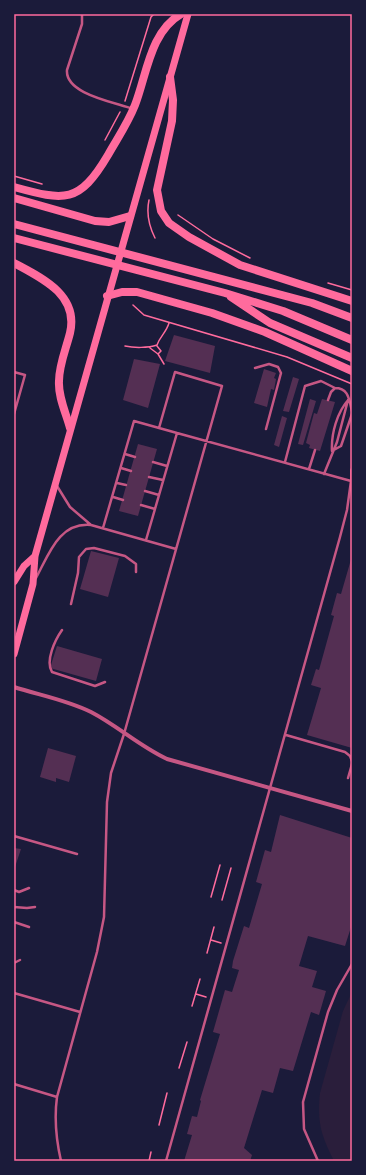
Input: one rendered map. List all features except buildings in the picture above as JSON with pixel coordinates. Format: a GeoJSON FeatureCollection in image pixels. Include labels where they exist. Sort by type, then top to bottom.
{"type":"FeatureCollection","features":[{"type":"Feature","properties":{"kind":"highway"},"geometry":{"type":"LineString","coordinates":[[14,187],[44,195],[59,196],[73,193],[86,186],[96,175],[125,127],[160,35],[167,24],[181,14]]}},
{"type":"Feature","properties":{"kind":"highway"},"geometry":{"type":"LineString","coordinates":[[170,77],[173,100],[172,122],[157,190],[161,211],[169,223],[189,237],[240,265],[352,301]]}},
{"type":"Feature","properties":{"kind":"highway"},"geometry":{"type":"LineString","coordinates":[[14,198],[95,221],[109,222],[130,216]]}},
{"type":"Feature","properties":{"kind":"highway"},"geometry":{"type":"LineString","coordinates":[[14,224],[312,304],[352,318]]}},
{"type":"Feature","properties":{"kind":"highway"},"geometry":{"type":"LineString","coordinates":[[14,238],[225,293],[283,311],[352,340]]}},
{"type":"Feature","properties":{"kind":"highway"},"geometry":{"type":"LineString","coordinates":[[14,263],[53,286],[62,295],[68,306],[71,325],[59,380],[61,398],[70,428]]}},
{"type":"Feature","properties":{"kind":"highway"},"geometry":{"type":"LineString","coordinates":[[107,296],[122,292],[137,292],[192,307],[265,332],[352,371]]}},
{"type":"Feature","properties":{"kind":"highway"},"geometry":{"type":"LineString","coordinates":[[225,293],[246,308],[270,322],[352,358]]}},
{"type":"Feature","properties":{"kind":"main road"},"geometry":{"type":"LineString","coordinates":[[14,654],[33,584],[35,556],[116,264],[188,14]]}},
{"type":"Feature","properties":{"kind":"main road"},"geometry":{"type":"LineString","coordinates":[[14,582],[24,566],[35,556]]}},
{"type":"Feature","properties":{"kind":"street"},"geometry":{"type":"LineString","coordinates":[[351,481],[352,470]]}},
{"type":"Feature","properties":{"kind":"street"},"geometry":{"type":"LineString","coordinates":[[14,687],[79,707],[102,718],[143,747],[167,758],[352,811]]}},
{"type":"Feature","properties":{"kind":"lane"},"geometry":{"type":"LineString","coordinates":[[82,14],[82,24],[70,60],[67,76],[70,82],[86,93],[133,109]]}},
{"type":"Feature","properties":{"kind":"lane"},"geometry":{"type":"LineString","coordinates":[[255,368],[269,364],[278,367],[281,372],[266,429]]}},
{"type":"Feature","properties":{"kind":"lane"},"geometry":{"type":"LineString","coordinates":[[14,372],[25,375],[14,414]]}},
{"type":"Feature","properties":{"kind":"lane"},"geometry":{"type":"LineString","coordinates":[[61,1161],[55,1130],[57,1097],[98,946],[104,917],[108,793],[114,761],[124,734],[222,386],[175,372],[159,428]]}},
{"type":"Feature","properties":{"kind":"lane"},"geometry":{"type":"LineString","coordinates":[[285,462],[306,386],[321,381],[335,388],[344,390],[349,399],[352,412],[341,446],[332,451]]}},
{"type":"Feature","properties":{"kind":"lane"},"geometry":{"type":"LineString","coordinates":[[328,400],[331,392],[335,388]]}},
{"type":"Feature","properties":{"kind":"lane"},"geometry":{"type":"LineString","coordinates":[[324,474],[332,451],[337,442],[349,399]]}},
{"type":"Feature","properties":{"kind":"lane"},"geometry":{"type":"LineString","coordinates":[[332,451],[332,442],[340,408],[349,399]]}},
{"type":"Feature","properties":{"kind":"lane"},"geometry":{"type":"LineString","coordinates":[[104,528],[134,421],[351,481],[345,518],[286,735],[166,1161]]}},
{"type":"Feature","properties":{"kind":"lane"},"geometry":{"type":"LineString","coordinates":[[146,540],[177,433]]}},
{"type":"Feature","properties":{"kind":"lane"},"geometry":{"type":"LineString","coordinates":[[310,469],[315,450]]}},
{"type":"Feature","properties":{"kind":"lane"},"geometry":{"type":"LineString","coordinates":[[125,454],[135,457]]}},
{"type":"Feature","properties":{"kind":"lane"},"geometry":{"type":"LineString","coordinates":[[153,462],[167,466]]}},
{"type":"Feature","properties":{"kind":"lane"},"geometry":{"type":"LineString","coordinates":[[121,468],[130,471]]}},
{"type":"Feature","properties":{"kind":"lane"},"geometry":{"type":"LineString","coordinates":[[149,477],[163,480]]}},
{"type":"Feature","properties":{"kind":"lane"},"geometry":{"type":"LineString","coordinates":[[55,483],[70,507],[91,525]]}},
{"type":"Feature","properties":{"kind":"lane"},"geometry":{"type":"LineString","coordinates":[[117,483],[126,485]]}},
{"type":"Feature","properties":{"kind":"lane"},"geometry":{"type":"LineString","coordinates":[[145,491],[159,495]]}},
{"type":"Feature","properties":{"kind":"lane"},"geometry":{"type":"LineString","coordinates":[[113,497],[123,500]]}},
{"type":"Feature","properties":{"kind":"lane"},"geometry":{"type":"LineString","coordinates":[[141,505],[155,509]]}},
{"type":"Feature","properties":{"kind":"lane"},"geometry":{"type":"LineString","coordinates":[[33,584],[61,534],[74,526],[91,525],[176,549]]}},
{"type":"Feature","properties":{"kind":"lane"},"geometry":{"type":"LineString","coordinates":[[71,604],[78,573],[79,557],[86,549],[94,548],[130,558],[136,564],[136,572]]}},
{"type":"Feature","properties":{"kind":"lane"},"geometry":{"type":"LineString","coordinates":[[62,630],[56,639],[49,662],[52,672],[95,686],[105,682]]}},
{"type":"Feature","properties":{"kind":"lane"},"geometry":{"type":"LineString","coordinates":[[286,735],[345,752],[350,756],[352,763],[348,778]]}},
{"type":"Feature","properties":{"kind":"lane"},"geometry":{"type":"LineString","coordinates":[[14,836],[77,854]]}},
{"type":"Feature","properties":{"kind":"lane"},"geometry":{"type":"LineString","coordinates":[[14,890],[19,892],[29,888]]}},
{"type":"Feature","properties":{"kind":"lane"},"geometry":{"type":"LineString","coordinates":[[14,907],[35,907]]}},
{"type":"Feature","properties":{"kind":"lane"},"geometry":{"type":"LineString","coordinates":[[14,922],[29,927]]}},
{"type":"Feature","properties":{"kind":"lane"},"geometry":{"type":"LineString","coordinates":[[14,962],[20,960]]}},
{"type":"Feature","properties":{"kind":"lane"},"geometry":{"type":"LineString","coordinates":[[318,1161],[304,1129],[302,1102],[328,1012],[337,990],[352,964]]}},
{"type":"Feature","properties":{"kind":"lane"},"geometry":{"type":"LineString","coordinates":[[14,993],[80,1012]]}},
{"type":"Feature","properties":{"kind":"lane"},"geometry":{"type":"LineString","coordinates":[[14,1084],[57,1097]]}},
{"type":"Feature","properties":{"kind":"path"},"geometry":{"type":"LineString","coordinates":[[105,140],[123,105],[151,17],[154,14]]}},
{"type":"Feature","properties":{"kind":"path"},"geometry":{"type":"LineString","coordinates":[[14,176],[45,185]]}},
{"type":"Feature","properties":{"kind":"path"},"geometry":{"type":"LineString","coordinates":[[178,215],[213,239],[253,259]]}},
{"type":"Feature","properties":{"kind":"path"},"geometry":{"type":"LineString","coordinates":[[324,282],[352,290]]}},
{"type":"Feature","properties":{"kind":"path"},"geometry":{"type":"LineString","coordinates":[[134,305],[144,315],[287,357],[352,384]]}},
{"type":"Feature","properties":{"kind":"path"},"geometry":{"type":"LineString","coordinates":[[150,348],[157,345],[159,339],[166,333],[169,323]]}},
{"type":"Feature","properties":{"kind":"path"},"geometry":{"type":"LineString","coordinates":[[157,345],[161,351],[158,354]]}},
{"type":"Feature","properties":{"kind":"path"},"geometry":{"type":"LineString","coordinates":[[125,346],[137,349],[144,346],[150,348],[158,354],[164,364]]}},
{"type":"Feature","properties":{"kind":"path"},"geometry":{"type":"LineString","coordinates":[[211,897],[220,865]]}},
{"type":"Feature","properties":{"kind":"path"},"geometry":{"type":"LineString","coordinates":[[222,900],[231,868]]}},
{"type":"Feature","properties":{"kind":"path"},"geometry":{"type":"LineString","coordinates":[[207,953],[214,927]]}},
{"type":"Feature","properties":{"kind":"path"},"geometry":{"type":"LineString","coordinates":[[211,940],[221,943]]}},
{"type":"Feature","properties":{"kind":"path"},"geometry":{"type":"LineString","coordinates":[[192,1006],[200,979]]}},
{"type":"Feature","properties":{"kind":"path"},"geometry":{"type":"LineString","coordinates":[[196,994],[206,997]]}},
{"type":"Feature","properties":{"kind":"path"},"geometry":{"type":"LineString","coordinates":[[179,1068],[187,1042]]}},
{"type":"Feature","properties":{"kind":"path"},"geometry":{"type":"LineString","coordinates":[[183,1055],[190,1057]]}},
{"type":"Feature","properties":{"kind":"path"},"geometry":{"type":"LineString","coordinates":[[158,1125],[167,1093]]}},
{"type":"Feature","properties":{"kind":"path"},"geometry":{"type":"LineString","coordinates":[[149,1161],[151,1152]]}},
{"type":"Feature","properties":{"kind":"shaded area"},"geometry":{"type":"Polygon","coordinates":[[[352,992],[352,1161],[334,1161],[326,1144],[321,1128],[319,1113],[320,1093],[343,1011],[352,992]]]}}]}
